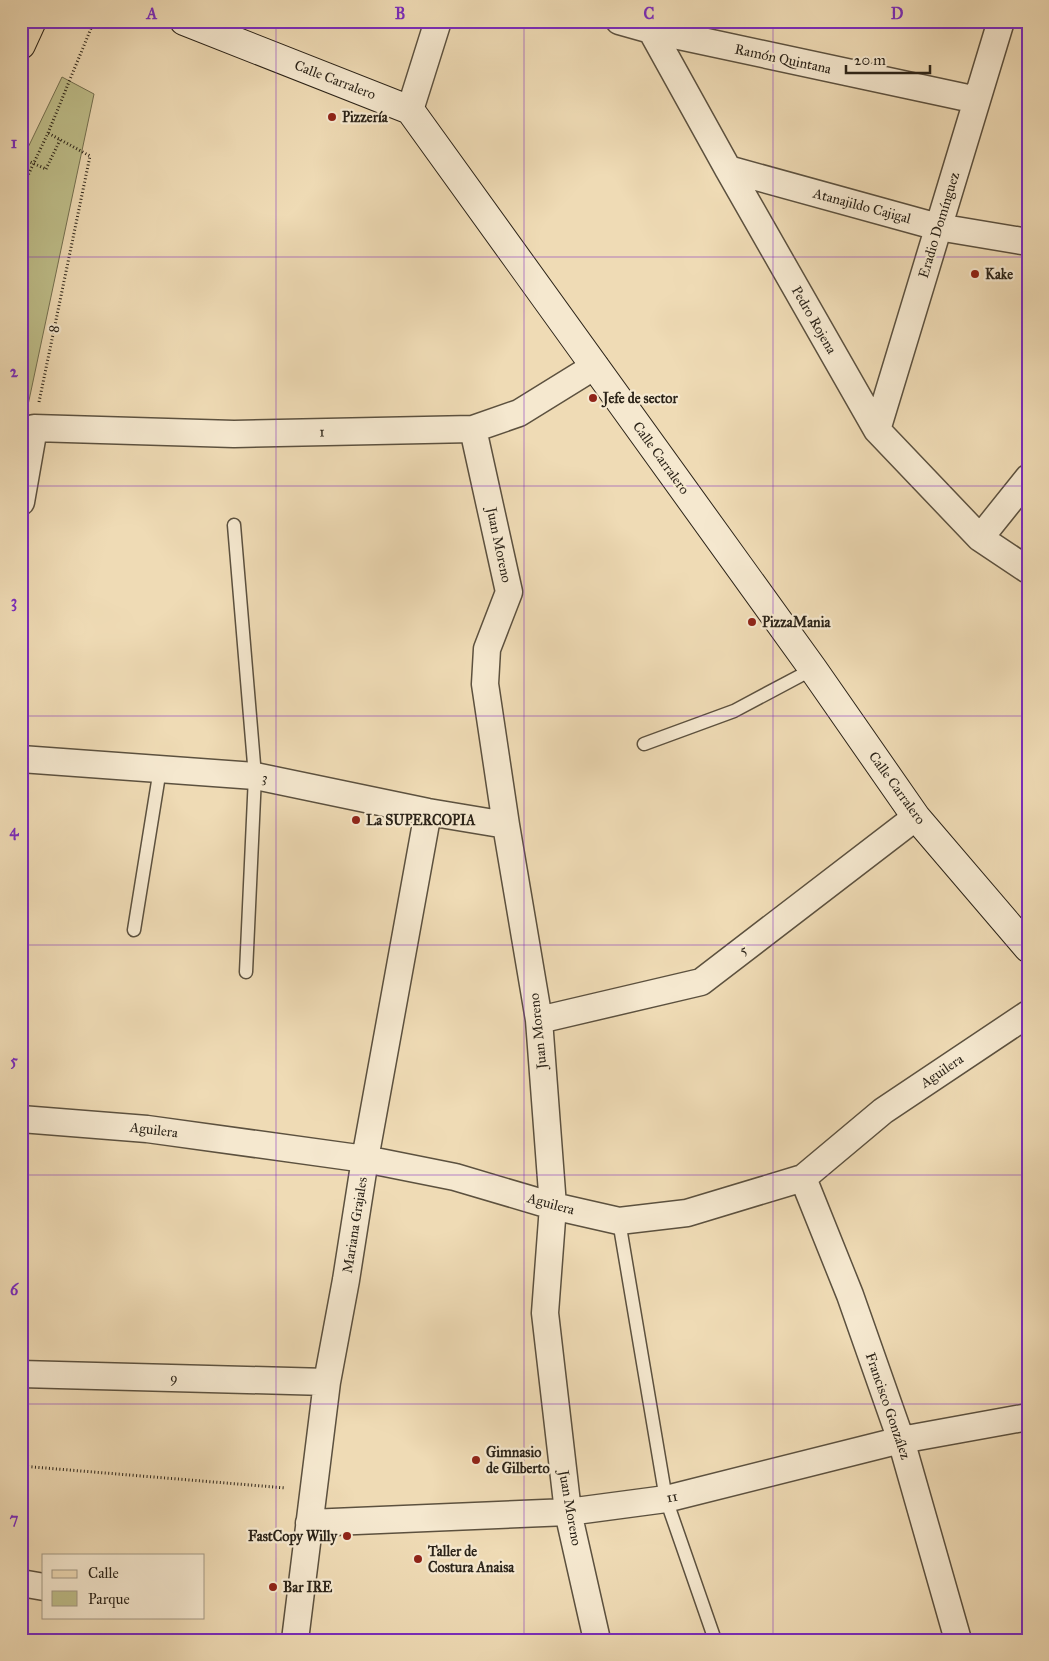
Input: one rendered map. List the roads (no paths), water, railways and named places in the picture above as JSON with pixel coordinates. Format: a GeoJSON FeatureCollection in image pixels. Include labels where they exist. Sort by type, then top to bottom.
{"type":"FeatureCollection","features":[{"type":"Feature","properties":{"kind":"main road"},"geometry":{"type":"LineString","coordinates":[[21,45],[32,21]]}},
{"type":"Feature","properties":{"kind":"street","name":"Calle Carralero"},"geometry":{"type":"LineString","coordinates":[[184,21],[410,110],[814,669],[916,817],[1028,948]]}},
{"type":"Feature","properties":{"kind":"street"},"geometry":{"type":"LineString","coordinates":[[410,110],[438,21]]}},
{"type":"Feature","properties":{"kind":"street","name":"Ramón Quintana"},"geometry":{"type":"LineString","coordinates":[[619,21],[651,30],[977,100]]}},
{"type":"Feature","properties":{"kind":"street","name":"Eradio Domínguez"},"geometry":{"type":"LineString","coordinates":[[877,430],[1001,21]]}},
{"type":"Feature","properties":{"kind":"street","name":"Pedro Rojena"},"geometry":{"type":"LineString","coordinates":[[651,30],[877,430],[980,538],[1028,570]]}},
{"type":"Feature","properties":{"kind":"street","name":"Atanajildo Cajigal"},"geometry":{"type":"LineString","coordinates":[[728,169],[938,227],[1028,242]]}},
{"type":"Feature","properties":{"kind":"street","name":"1"},"geometry":{"type":"LineString","coordinates":[[21,502],[34,428],[234,434],[473,429],[519,413],[595,366]]}},
{"type":"Feature","properties":{"kind":"street","name":"Juan Moreno"},"geometry":{"type":"LineString","coordinates":[[473,429],[509,592],[487,649],[485,684],[506,825],[539,1020],[553,1206],[545,1313],[568,1512],[597,1640]]}},
{"type":"Feature","properties":{"kind":"street"},"geometry":{"type":"LineString","coordinates":[[980,538],[1028,478]]}},
{"type":"Feature","properties":{"kind":"street","name":"3"},"geometry":{"type":"LineString","coordinates":[[21,759],[255,776],[428,812],[506,825]]}},
{"type":"Feature","properties":{"kind":"street","name":"Mariana Grajales"},"geometry":{"type":"LineString","coordinates":[[294,1640],[327,1382],[428,812]]}},
{"type":"Feature","properties":{"kind":"street","name":"5"},"geometry":{"type":"LineString","coordinates":[[539,1020],[702,982],[916,817]]}},
{"type":"Feature","properties":{"kind":"street","name":"Aguilera"},"geometry":{"type":"LineString","coordinates":[[21,1119],[147,1129],[365,1159],[454,1177],[553,1206],[619,1221],[687,1213],[803,1178],[883,1111],[1028,1014]]}},
{"type":"Feature","properties":{"kind":"street","name":"Francisco González"},"geometry":{"type":"LineString","coordinates":[[803,1178],[850,1295],[901,1440],[958,1640]]}},
{"type":"Feature","properties":{"kind":"street","name":"9"},"geometry":{"type":"LineString","coordinates":[[21,1374],[327,1382]]}},
{"type":"Feature","properties":{"kind":"street","name":"11"},"geometry":{"type":"LineString","coordinates":[[309,1523],[568,1512],[666,1499],[901,1440],[1028,1417]]}},
{"type":"Feature","properties":{"kind":"street"},"geometry":{"type":"LineString","coordinates":[[21,1583],[42,1587]]}},
{"type":"Feature","properties":{"kind":"lane"},"geometry":{"type":"LineString","coordinates":[[234,525],[255,776],[246,972]]}},
{"type":"Feature","properties":{"kind":"lane"},"geometry":{"type":"LineString","coordinates":[[644,744],[734,711],[814,669]]}},
{"type":"Feature","properties":{"kind":"lane"},"geometry":{"type":"LineString","coordinates":[[134,930],[160,769]]}},
{"type":"Feature","properties":{"kind":"lane"},"geometry":{"type":"LineString","coordinates":[[619,1221],[666,1499],[715,1640]]}},
{"type":"Feature","properties":{"kind":"place","name":"Pizzería"},"geometry":{"type":"Point","coordinates":[332,117]}},
{"type":"Feature","properties":{"kind":"place","name":"Kake"},"geometry":{"type":"Point","coordinates":[975,274]}},
{"type":"Feature","properties":{"kind":"place","name":"Jefe de sector"},"geometry":{"type":"Point","coordinates":[593,398]}},
{"type":"Feature","properties":{"kind":"place","name":"PizzaMania"},"geometry":{"type":"Point","coordinates":[752,622]}},
{"type":"Feature","properties":{"kind":"place","name":"La SUPERCOPIA"},"geometry":{"type":"Point","coordinates":[356,820]}},
{"type":"Feature","properties":{"kind":"place","name":"Gimnasio de Gilberto"},"geometry":{"type":"Point","coordinates":[476,1460]}},
{"type":"Feature","properties":{"kind":"place","name":"FastCopy Willy"},"geometry":{"type":"Point","coordinates":[347,1536]}},
{"type":"Feature","properties":{"kind":"place","name":"Taller de Costura Anaisa"},"geometry":{"type":"Point","coordinates":[418,1559]}},
{"type":"Feature","properties":{"kind":"place","name":"Bar IRE"},"geometry":{"type":"Point","coordinates":[273,1587]}}]}
